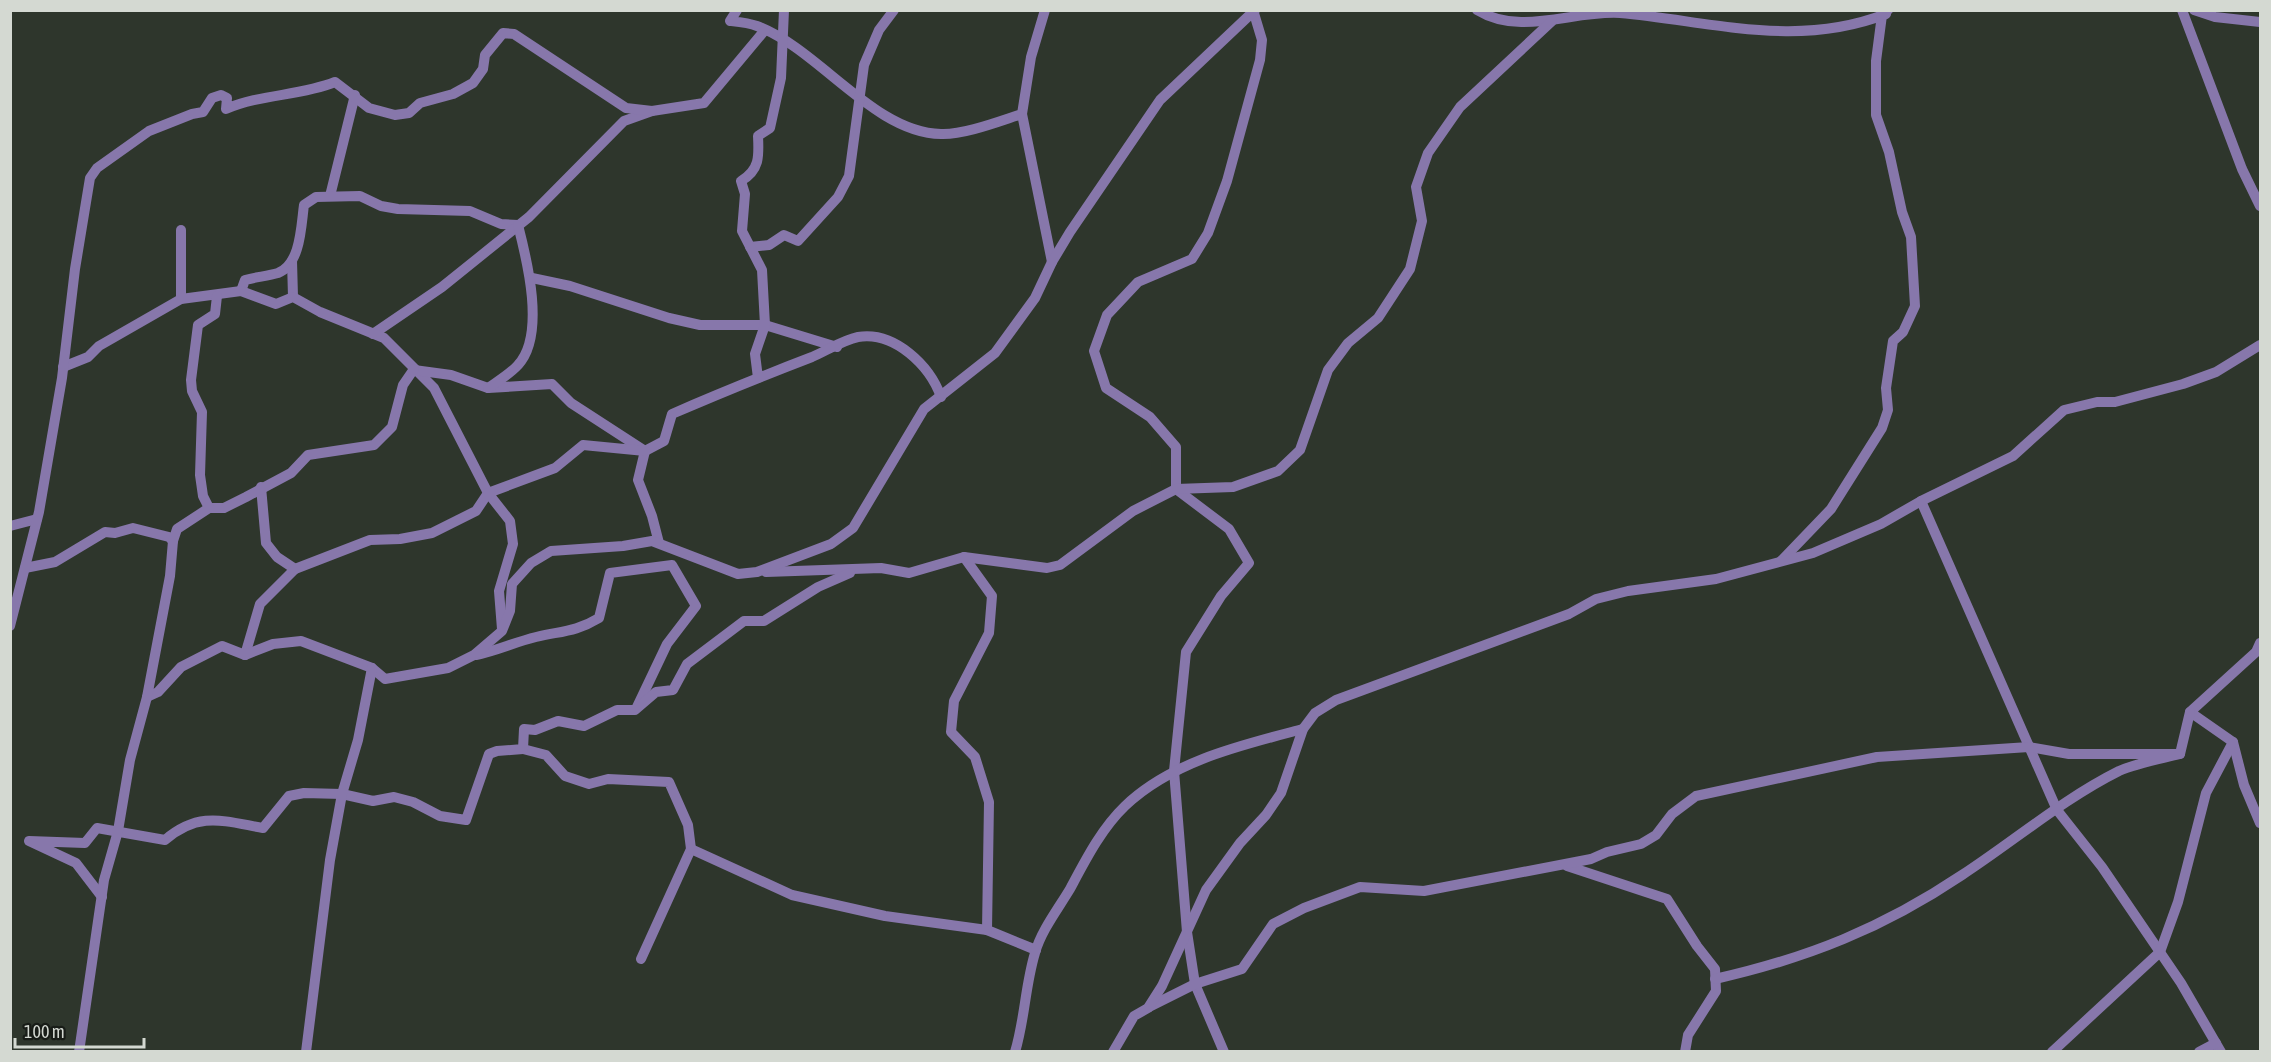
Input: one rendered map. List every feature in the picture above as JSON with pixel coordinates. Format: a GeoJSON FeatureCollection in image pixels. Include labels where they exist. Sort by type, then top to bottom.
{"type":"FeatureCollection","features":[{"type":"Feature","properties":{"kind":"street"},"geometry":{"type":"LineString","coordinates":[[737,10],[730,21],[757,26],[784,41],[892,121],[916,131],[943,135],[1022,114]]}},
{"type":"Feature","properties":{"kind":"street"},"geometry":{"type":"LineString","coordinates":[[758,378],[755,354],[765,325],[762,270],[742,231],[745,194],[741,181],[751,175],[760,160],[758,136],[770,128],[781,78],[784,10]]}},
{"type":"Feature","properties":{"kind":"street"},"geometry":{"type":"LineString","coordinates":[[750,247],[770,245],[784,235],[798,241],[838,196],[849,176],[864,65],[879,30],[894,10]]}},
{"type":"Feature","properties":{"kind":"street"},"geometry":{"type":"LineString","coordinates":[[1045,10],[1031,57],[1022,114],[1052,262]]}},
{"type":"Feature","properties":{"kind":"street"},"geometry":{"type":"LineString","coordinates":[[1477,10],[1507,22],[1552,21],[1617,13],[1759,32],[1831,30],[1894,10]]}},
{"type":"Feature","properties":{"kind":"street"},"geometry":{"type":"LineString","coordinates":[[2182,10],[2242,169],[2260,206]]}},
{"type":"Feature","properties":{"kind":"street"},"geometry":{"type":"LineString","coordinates":[[2194,10],[2216,17],[2260,22]]}},
{"type":"Feature","properties":{"kind":"street"},"geometry":{"type":"LineString","coordinates":[[757,572],[831,544],[853,528],[912,426],[924,410],[995,352],[1035,298],[1052,262],[1160,100],[1254,11],[1262,40],[1260,60],[1227,182],[1208,232],[1192,259],[1138,282],[1107,315],[1094,351],[1106,388],[1150,417],[1176,447],[1176,489]]}},
{"type":"Feature","properties":{"kind":"street"},"geometry":{"type":"LineString","coordinates":[[1780,562],[1831,509],[1882,429],[1888,410],[1886,388],[1893,341],[1903,332],[1915,306],[1911,237],[1902,212],[1889,152],[1876,116],[1876,61],[1885,13]]}},
{"type":"Feature","properties":{"kind":"street"},"geometry":{"type":"LineString","coordinates":[[474,655],[502,631],[510,611],[512,584],[531,563],[551,551],[623,546],[652,541],[738,573],[881,568],[909,573],[964,557],[1047,568],[1059,565],[1133,511],[1176,489],[1233,487],[1278,471],[1300,450],[1328,370],[1348,343],[1378,318],[1410,268],[1422,220],[1416,187],[1428,153],[1461,107],[1552,21]]}},
{"type":"Feature","properties":{"kind":"street"},"geometry":{"type":"LineString","coordinates":[[373,334],[441,287],[518,225],[552,196],[624,121],[652,111],[704,103],[765,30]]}},
{"type":"Feature","properties":{"kind":"street"},"geometry":{"type":"LineString","coordinates":[[10,626],[15,584],[25,568],[37,519],[63,367],[90,178],[97,168],[149,131],[203,112],[212,98],[221,95],[227,98],[226,109],[246,102],[313,91],[335,82],[355,95],[369,108],[395,115],[409,113],[420,103],[453,93],[473,83],[483,69],[485,56],[502,33],[514,34],[626,108],[652,111]]}},
{"type":"Feature","properties":{"kind":"street"},"geometry":{"type":"LineString","coordinates":[[330,196],[355,95]]}},
{"type":"Feature","properties":{"kind":"street"},"geometry":{"type":"LineString","coordinates":[[293,297],[292,261],[300,237],[304,205],[316,197],[360,196],[381,206],[398,209],[470,211],[501,224],[518,225]]}},
{"type":"Feature","properties":{"kind":"street"},"geometry":{"type":"LineString","coordinates":[[488,388],[519,364],[530,343],[532,278],[518,225]]}},
{"type":"Feature","properties":{"kind":"street"},"geometry":{"type":"LineString","coordinates":[[181,299],[182,230]]}},
{"type":"Feature","properties":{"kind":"street"},"geometry":{"type":"LineString","coordinates":[[241,291],[245,280],[279,273],[292,261]]}},
{"type":"Feature","properties":{"kind":"street"},"geometry":{"type":"LineString","coordinates":[[532,278],[570,286],[658,315],[700,325],[765,325],[837,347]]}},
{"type":"Feature","properties":{"kind":"street"},"geometry":{"type":"LineString","coordinates":[[63,367],[88,357],[99,346],[181,299],[241,291],[276,304],[293,297]]}},
{"type":"Feature","properties":{"kind":"street"},"geometry":{"type":"LineString","coordinates":[[209,508],[203,496],[200,475],[202,412],[191,380],[198,325],[215,314],[217,296]]}},
{"type":"Feature","properties":{"kind":"street"},"geometry":{"type":"LineString","coordinates":[[293,297],[320,312],[384,338],[434,388],[488,493],[510,521],[513,532],[507,568],[499,591],[502,631]]}},
{"type":"Feature","properties":{"kind":"street"},"geometry":{"type":"LineString","coordinates":[[245,655],[260,604],[295,569],[370,540],[400,539],[432,533],[476,511],[488,493],[555,468],[583,445],[645,451],[664,441],[672,414],[859,337],[888,340],[912,356],[926,370],[941,398]]}},
{"type":"Feature","properties":{"kind":"street"},"geometry":{"type":"LineString","coordinates":[[1148,1008],[1162,986],[1206,890],[1240,843],[1266,816],[1281,793],[1303,729],[1315,713],[1336,700],[1569,614],[1596,599],[1628,591],[1716,579],[1813,553],[1872,528],[2013,456],[2064,410],[2097,402],[2115,402],[2183,384],[2216,372],[2260,345]]}},
{"type":"Feature","properties":{"kind":"street"},"geometry":{"type":"LineString","coordinates":[[414,369],[452,375],[488,388],[552,384],[571,403],[645,451]]}},
{"type":"Feature","properties":{"kind":"street"},"geometry":{"type":"LineString","coordinates":[[79,1052],[102,897],[118,831],[130,760],[147,698],[170,576],[173,541],[177,529],[209,508],[224,508],[291,472],[308,455],[374,445],[392,427],[403,385],[414,369]]}},
{"type":"Feature","properties":{"kind":"street"},"geometry":{"type":"LineString","coordinates":[[645,451],[638,480],[652,516],[659,543]]}},
{"type":"Feature","properties":{"kind":"street"},"geometry":{"type":"LineString","coordinates":[[261,487],[266,543],[277,557],[295,569]]}},
{"type":"Feature","properties":{"kind":"street"},"geometry":{"type":"LineString","coordinates":[[1176,489],[1229,529],[1249,563],[1221,596],[1186,652],[1174,771],[1187,932],[1195,984],[1224,1052]]}},
{"type":"Feature","properties":{"kind":"street"},"geometry":{"type":"LineString","coordinates":[[1921,501],[2057,810],[2102,867],[2160,952],[2218,1047],[2199,1052]]}},
{"type":"Feature","properties":{"kind":"street"},"geometry":{"type":"LineString","coordinates":[[10,526],[37,519]]}},
{"type":"Feature","properties":{"kind":"street"},"geometry":{"type":"LineString","coordinates":[[25,568],[55,562],[105,532],[115,533],[133,528],[169,537],[173,541]]}},
{"type":"Feature","properties":{"kind":"street"},"geometry":{"type":"LineString","coordinates":[[964,557],[992,596],[989,633],[954,701],[951,732],[975,757],[989,802],[987,930]]}},
{"type":"Feature","properties":{"kind":"street"},"geometry":{"type":"LineString","coordinates":[[147,698],[158,692],[181,667],[222,646],[245,655],[273,644],[301,641],[372,668],[385,679],[416,676],[448,669],[474,655],[538,636],[572,632],[589,624],[599,618],[609,573],[672,565],[696,606],[667,644],[635,710]]}},
{"type":"Feature","properties":{"kind":"street"},"geometry":{"type":"LineString","coordinates":[[523,749],[524,729],[545,727],[558,721],[584,726],[616,710],[635,710],[656,692],[673,690],[687,664],[744,621],[764,621],[818,587],[856,570]]}},
{"type":"Feature","properties":{"kind":"street"},"geometry":{"type":"LineString","coordinates":[[2180,754],[2190,712],[2256,652],[2260,643]]}},
{"type":"Feature","properties":{"kind":"street"},"geometry":{"type":"LineString","coordinates":[[318,1052],[306,1049],[330,860],[342,794],[358,740],[372,668]]}},
{"type":"Feature","properties":{"kind":"street"},"geometry":{"type":"LineString","coordinates":[[2190,712],[2233,742],[2244,785],[2260,823]]}},
{"type":"Feature","properties":{"kind":"street"},"geometry":{"type":"LineString","coordinates":[[1015,1052],[1023,1025],[1026,985],[1036,950],[1093,847],[1118,814],[1156,781],[1174,771],[1254,741],[1303,729]]}},
{"type":"Feature","properties":{"kind":"street"},"geometry":{"type":"LineString","coordinates":[[2052,1052],[2160,952],[2178,902],[2206,793],[2233,742]]}},
{"type":"Feature","properties":{"kind":"street"},"geometry":{"type":"LineString","coordinates":[[1113,1052],[1134,1016],[1195,984],[1242,969],[1273,924],[1304,908],[1360,887],[1424,891],[1563,864],[1641,844],[1656,835],[1672,814],[1696,796],[1877,757],[2029,747],[2069,754],[2180,754]]}},
{"type":"Feature","properties":{"kind":"street"},"geometry":{"type":"LineString","coordinates":[[102,897],[76,863],[29,841],[85,843],[97,828],[165,840],[182,826],[214,819],[263,828],[289,796],[304,793],[342,794],[373,801],[394,797],[413,802],[440,816],[466,820],[489,754],[523,749],[546,755],[565,776],[589,784],[608,779],[669,782],[688,825],[691,849],[641,959]]}},
{"type":"Feature","properties":{"kind":"street"},"geometry":{"type":"LineString","coordinates":[[1715,979],[1771,966],[1874,928],[1961,876],[2120,770],[2180,754]]}},
{"type":"Feature","properties":{"kind":"street"},"geometry":{"type":"LineString","coordinates":[[691,849],[792,895],[885,916],[987,930],[1036,950]]}},
{"type":"Feature","properties":{"kind":"street"},"geometry":{"type":"LineString","coordinates":[[1563,864],[1667,899],[1715,969],[1716,990],[1688,1035],[1685,1052]]}}]}
